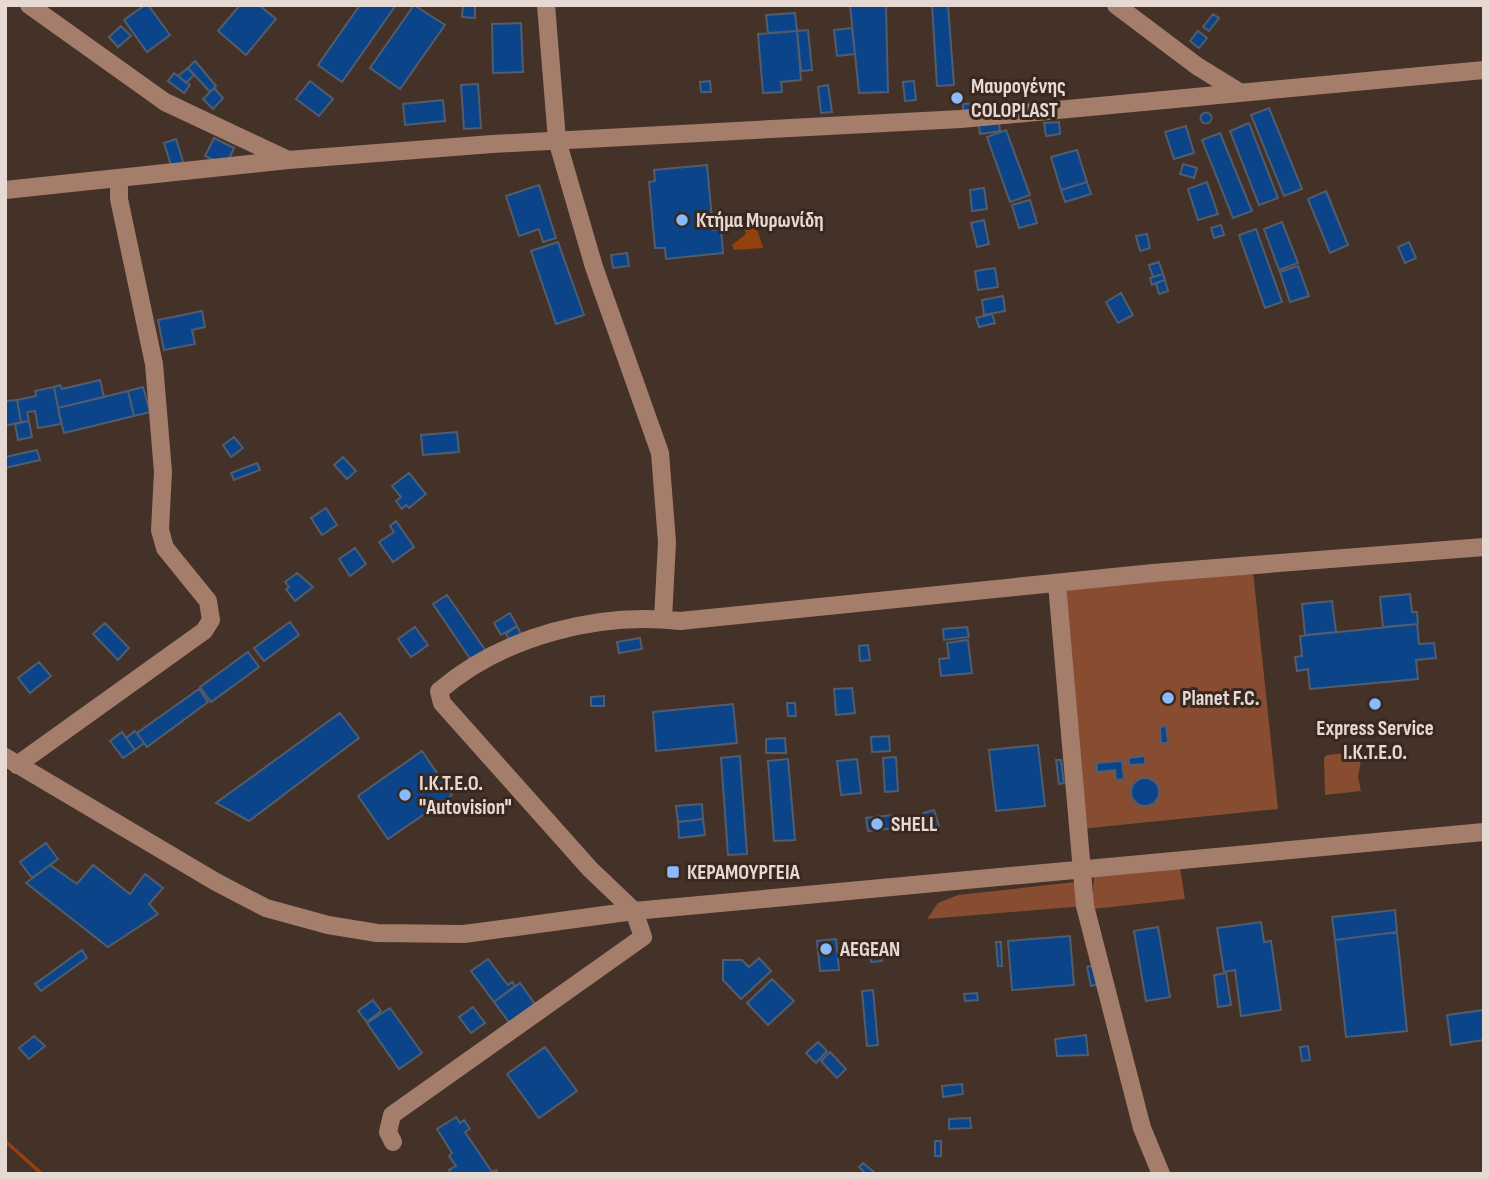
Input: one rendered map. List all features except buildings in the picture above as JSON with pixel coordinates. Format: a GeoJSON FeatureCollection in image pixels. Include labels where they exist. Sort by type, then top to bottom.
{"type":"FeatureCollection","features":[{"type":"Feature","properties":{"kind":"street"},"geometry":{"type":"LineString","coordinates":[[29,5],[165,102],[288,160]]}},
{"type":"Feature","properties":{"kind":"street"},"geometry":{"type":"LineString","coordinates":[[546,5],[557,140],[594,267],[660,453],[667,542],[663,619]]}},
{"type":"Feature","properties":{"kind":"street"},"geometry":{"type":"LineString","coordinates":[[1116,5],[1197,66],[1239,92]]}},
{"type":"Feature","properties":{"kind":"street"},"geometry":{"type":"LineString","coordinates":[[5,190],[152,177],[288,160],[557,140],[961,119],[1484,70]]}},
{"type":"Feature","properties":{"kind":"street"},"geometry":{"type":"LineString","coordinates":[[119,178],[118,199],[154,364],[163,471],[160,530],[165,548],[208,601],[211,620],[204,631],[11,761],[266,908],[307,920],[377,933],[464,934],[634,911],[1484,832]]}},
{"type":"Feature","properties":{"kind":"street"},"geometry":{"type":"LineString","coordinates":[[393,1142],[388,1132],[392,1115],[643,937],[634,911],[590,869],[442,703],[439,691],[457,676],[516,643],[579,627],[637,619],[680,621],[1153,573],[1484,547]]}},
{"type":"Feature","properties":{"kind":"street"},"geometry":{"type":"LineString","coordinates":[[1057,584],[1085,906],[1142,1128],[1161,1174]]}},
{"type":"Feature","properties":{"kind":"shaded area"},"geometry":{"type":"Polygon","coordinates":[[[751,211],[763,248],[734,250],[732,245],[746,234],[741,219],[751,211]]]}},
{"type":"Feature","properties":{"kind":"shaded area","name":"Planet F.C."},"geometry":{"type":"Polygon","coordinates":[[[1253,571],[1278,809],[1080,829],[1061,587],[1253,571]]]}},
{"type":"Feature","properties":{"kind":"shaded area"},"geometry":{"type":"Polygon","coordinates":[[[1359,752],[1362,755],[1358,777],[1361,791],[1325,795],[1324,758],[1327,755],[1359,752]]]}},
{"type":"Feature","properties":{"kind":"shaded area"},"geometry":{"type":"Polygon","coordinates":[[[1180,868],[1185,899],[1092,909],[1094,876],[1180,868]]]}},
{"type":"Feature","properties":{"kind":"shaded area"},"geometry":{"type":"Polygon","coordinates":[[[1076,882],[1084,906],[927,919],[938,903],[958,895],[1076,882]]]}},
{"type":"Feature","properties":{"kind":"waterway"},"geometry":{"type":"LineString","coordinates":[[5,1141],[42,1174]]}},
{"type":"Feature","properties":{"kind":"place","name":"Μαυρογένης COLOPLAST"},"geometry":{"type":"Point","coordinates":[957,98]}},
{"type":"Feature","properties":{"kind":"place","name":"Κτήμα Μυρωνίδη"},"geometry":{"type":"Point","coordinates":[682,220]}},
{"type":"Feature","properties":{"kind":"place","name":"Planet F.C."},"geometry":{"type":"Point","coordinates":[1168,698]}},
{"type":"Feature","properties":{"kind":"place","name":"Express Service Ι.Κ.Τ.Ε.Ο."},"geometry":{"type":"Point","coordinates":[1375,704]}},
{"type":"Feature","properties":{"kind":"place","name":"I.Κ.Τ.Ε.Ο. \"Autovision\""},"geometry":{"type":"Point","coordinates":[405,795]}},
{"type":"Feature","properties":{"kind":"place","name":"SHELL"},"geometry":{"type":"Point","coordinates":[877,824]}},
{"type":"Feature","properties":{"kind":"place","name":"ΚΕΡΑΜΟΥΡΓΕΙΑ"},"geometry":{"type":"Point","coordinates":[673,872]}},
{"type":"Feature","properties":{"kind":"place","name":"AEGEAN"},"geometry":{"type":"Point","coordinates":[826,949]}}]}
